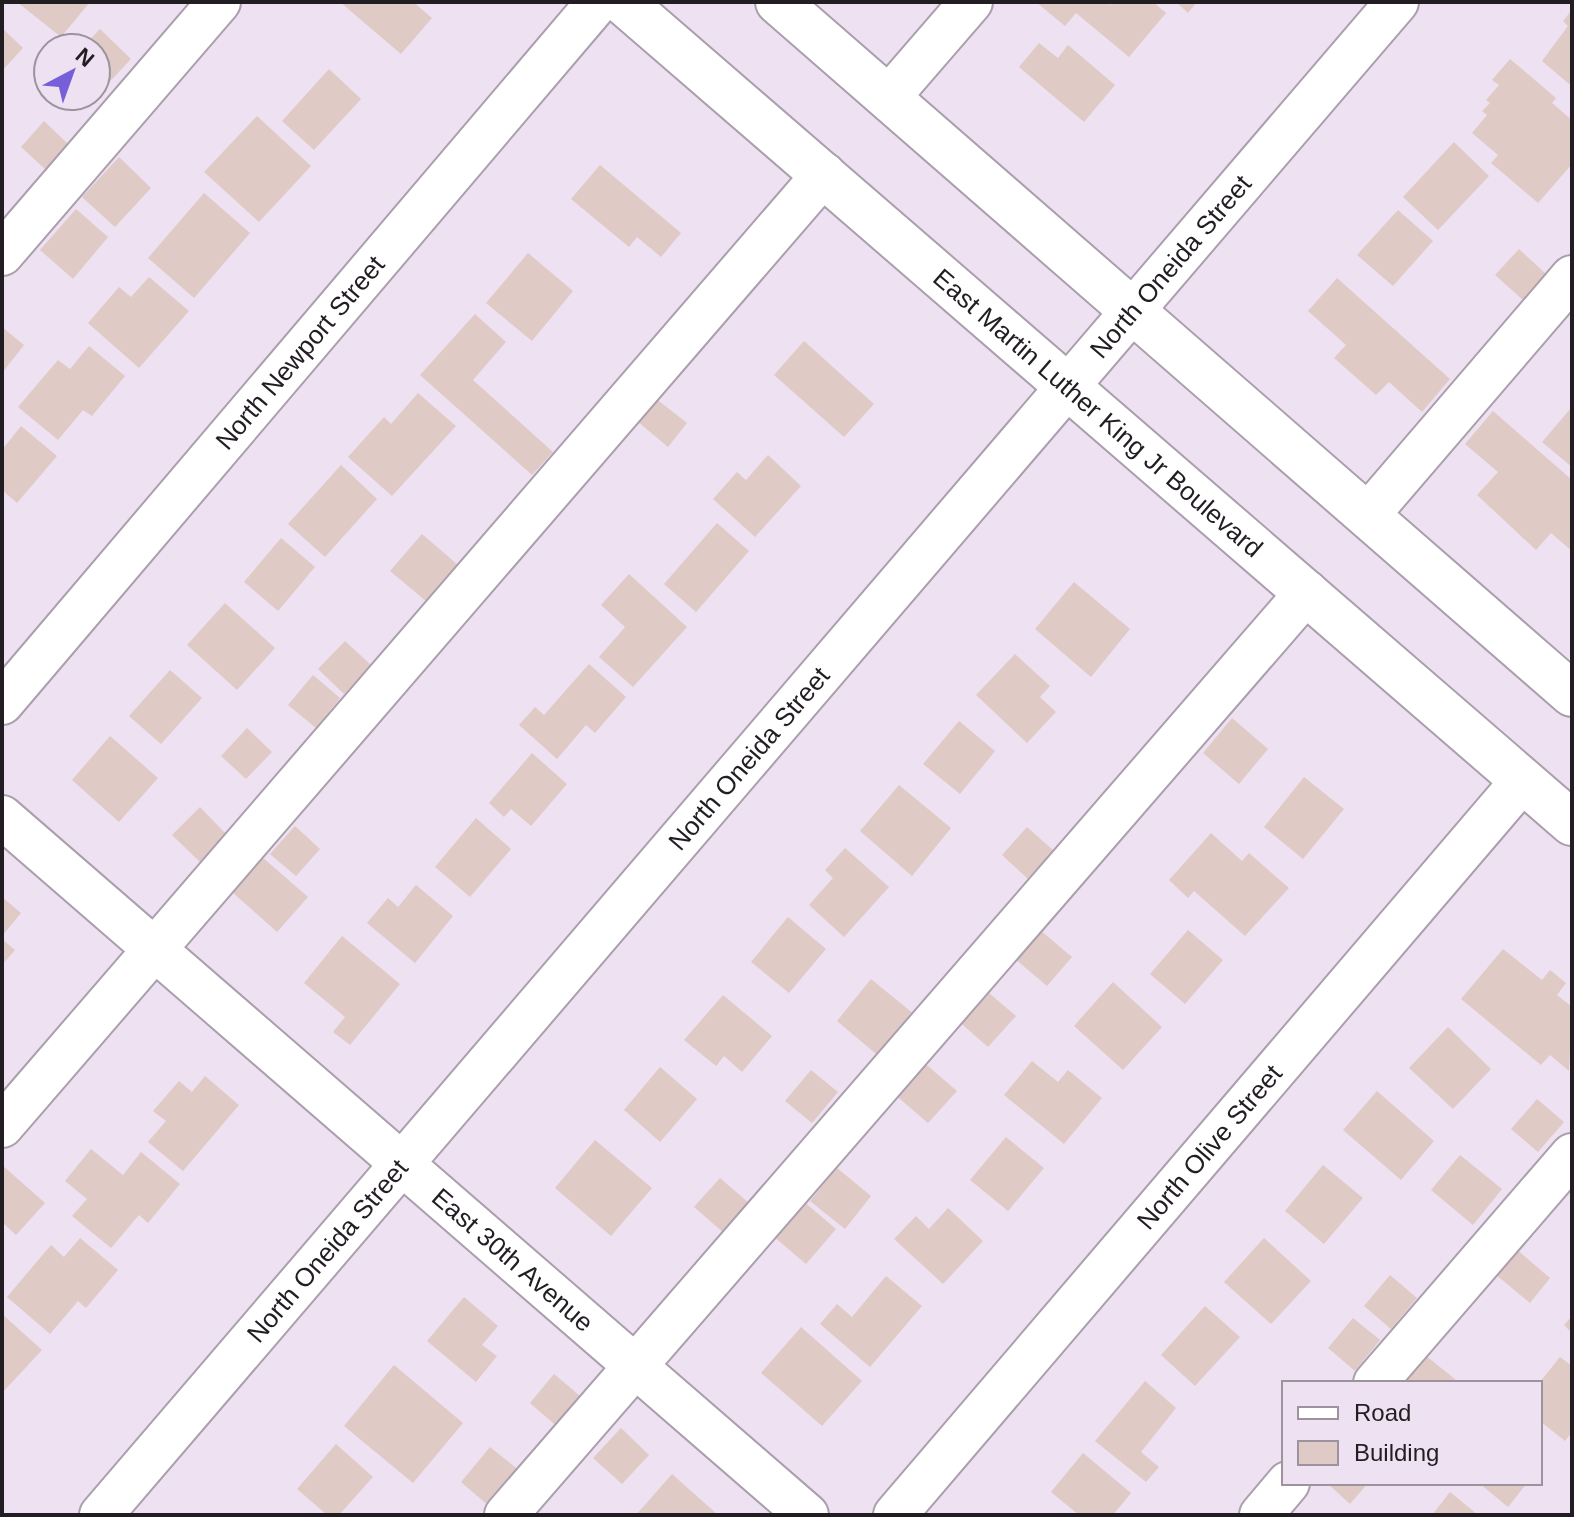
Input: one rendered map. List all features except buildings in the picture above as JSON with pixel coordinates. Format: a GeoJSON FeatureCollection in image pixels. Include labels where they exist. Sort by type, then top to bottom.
{"type":"FeatureCollection","features":[{"type":"Feature","properties":{"kind":"main road","name":"East Martin Luther King Jr Boulevard"},"geometry":{"type":"LineString","coordinates":[[623,2],[1572,823]]}},
{"type":"Feature","properties":{"kind":"main road"},"geometry":{"type":"LineString","coordinates":[[778,2],[1572,694]]}},
{"type":"Feature","properties":{"kind":"street"},"geometry":{"type":"LineString","coordinates":[[2,254],[219,2]]}},
{"type":"Feature","properties":{"kind":"street","name":"North Newport Street"},"geometry":{"type":"LineString","coordinates":[[2,703],[598,2]]}},
{"type":"Feature","properties":{"kind":"street"},"geometry":{"type":"LineString","coordinates":[[888,98],[971,2]]}},
{"type":"Feature","properties":{"kind":"street","name":"North Oneida Street"},"geometry":{"type":"LineString","coordinates":[[101,1515],[1397,2]]}},
{"type":"Feature","properties":{"kind":"street"},"geometry":{"type":"LineString","coordinates":[[2,1126],[824,174]]}},
{"type":"Feature","properties":{"kind":"street"},"geometry":{"type":"LineString","coordinates":[[1367,516],[1572,277]]}},
{"type":"Feature","properties":{"kind":"street"},"geometry":{"type":"LineString","coordinates":[[506,1515],[1307,592]]}},
{"type":"Feature","properties":{"kind":"street","name":"North Olive Street"},"geometry":{"type":"LineString","coordinates":[[895,1515],[1523,780]]}},
{"type":"Feature","properties":{"kind":"street","name":"East 30th Avenue"},"geometry":{"type":"LineString","coordinates":[[2,817],[807,1515]]}},
{"type":"Feature","properties":{"kind":"street"},"geometry":{"type":"LineString","coordinates":[[1377,1381],[1572,1155]]}},
{"type":"Feature","properties":{"kind":"street"},"geometry":{"type":"LineString","coordinates":[[1261,1515],[1286,1485]]}}]}
